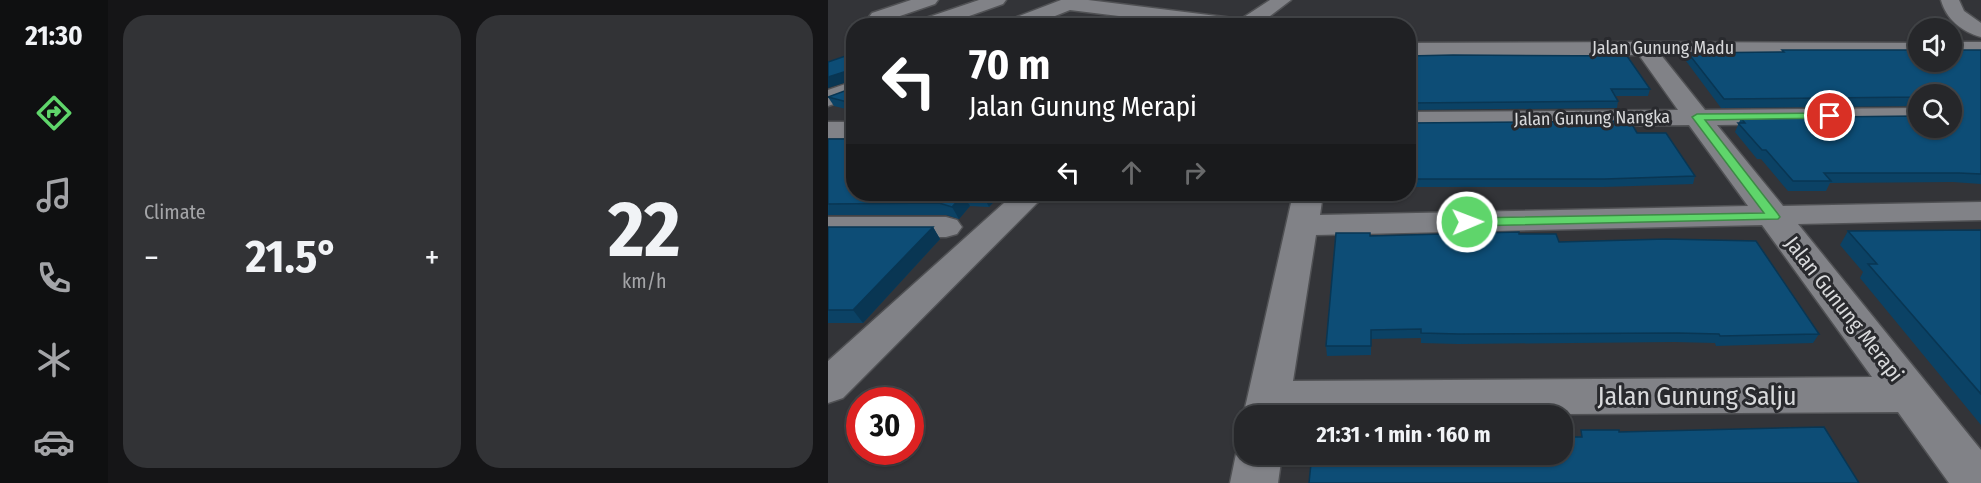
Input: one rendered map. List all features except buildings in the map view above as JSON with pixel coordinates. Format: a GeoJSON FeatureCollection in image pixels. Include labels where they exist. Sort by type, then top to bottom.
{"type":"FeatureCollection","features":[{"type":"Feature","properties":{"kind":"street"},"geometry":{"type":"LineString","coordinates":[[882,18],[879,17],[929,0]]}},
{"type":"Feature","properties":{"kind":"street"},"geometry":{"type":"LineString","coordinates":[[944,18],[997,0]]}},
{"type":"Feature","properties":{"kind":"street"},"geometry":{"type":"LineString","coordinates":[[1255,18],[1282,0]]}},
{"type":"Feature","properties":{"kind":"street"},"geometry":{"type":"LineString","coordinates":[[1950,0],[1976,12]]}},
{"type":"Feature","properties":{"kind":"street"},"geometry":{"type":"LineString","coordinates":[[1950,0],[1953,11],[1965,22],[1981,31]]}},
{"type":"Feature","properties":{"kind":"street"},"geometry":{"type":"LineString","coordinates":[[1032,18],[1073,2],[1192,18]]}},
{"type":"Feature","properties":{"kind":"street","name":"Jalan Gunung Merapi"},"geometry":{"type":"LineString","coordinates":[[1644,48],[1978,483]]}},
{"type":"Feature","properties":{"kind":"street"},"geometry":{"type":"LineString","coordinates":[[1962,48],[1981,48]]}},
{"type":"Feature","properties":{"kind":"street","name":"Jalan Gunung Madu"},"geometry":{"type":"LineString","coordinates":[[1416,49],[1908,49]]}},
{"type":"Feature","properties":{"kind":"street"},"geometry":{"type":"LineString","coordinates":[[828,99],[846,91]]}},
{"type":"Feature","properties":{"kind":"street","name":"Jalan Gunung Nangka"},"geometry":{"type":"LineString","coordinates":[[1416,120],[1908,115]]}},
{"type":"Feature","properties":{"kind":"street"},"geometry":{"type":"LineString","coordinates":[[828,130],[846,130]]}},
{"type":"Feature","properties":{"kind":"street"},"geometry":{"type":"LineString","coordinates":[[828,386],[1024,201]]}},
{"type":"Feature","properties":{"kind":"street"},"geometry":{"type":"LineString","coordinates":[[1267,405],[1305,209],[1773,217],[1981,211]]}},
{"type":"Feature","properties":{"kind":"street"},"geometry":{"type":"LineString","coordinates":[[828,227],[946,227]]}},
{"type":"Feature","properties":{"kind":"street","name":"Jalan Gunung Salju"},"geometry":{"type":"LineString","coordinates":[[1366,405],[1910,394]]}},
{"type":"Feature","properties":{"kind":"street"},"geometry":{"type":"LineString","coordinates":[[1254,483],[1257,465]]}},
{"type":"Feature","properties":{"kind":"route"},"geometry":{"type":"LineString","coordinates":[[1467,222],[1773,217],[1697,117],[1830,116]]}}]}
